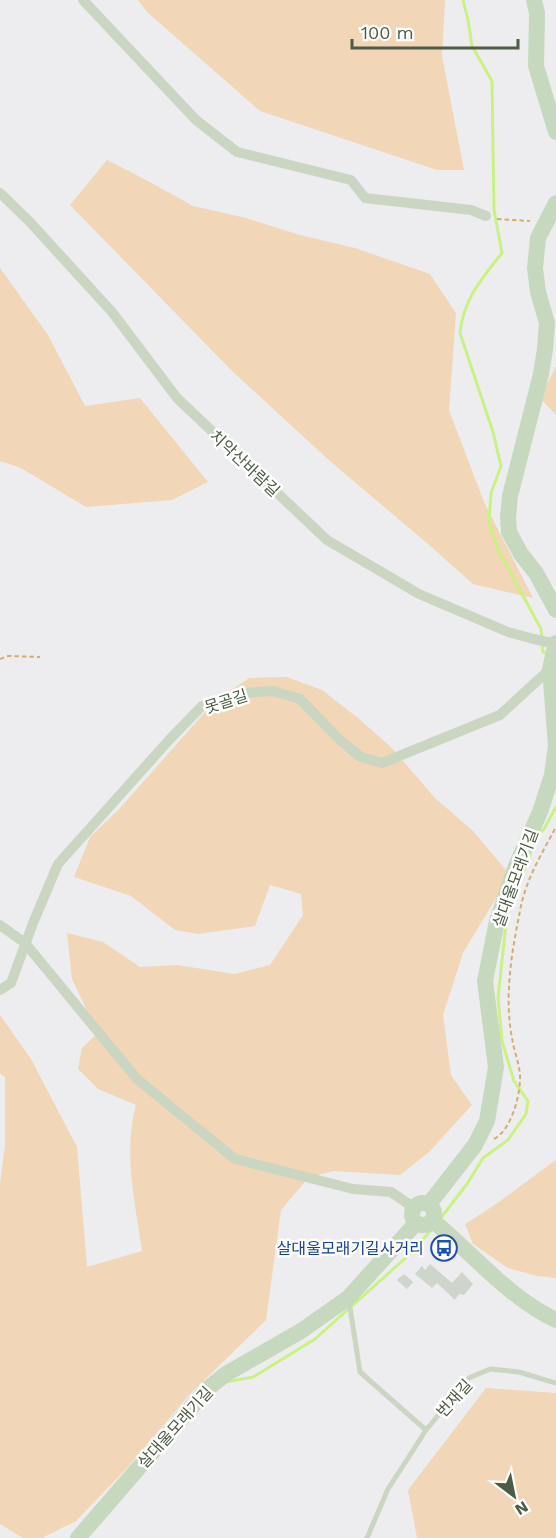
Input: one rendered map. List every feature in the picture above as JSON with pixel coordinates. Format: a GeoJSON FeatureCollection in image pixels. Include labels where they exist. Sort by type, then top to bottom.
{"type":"FeatureCollection","features":[{"type":"Feature","properties":{"kind":"street"},"geometry":{"type":"LineString","coordinates":[[83,0],[196,120],[237,152],[351,180],[364,198],[471,210],[486,216]]}},
{"type":"Feature","properties":{"kind":"street"},"geometry":{"type":"LineString","coordinates":[[534,0],[537,13],[536,66],[556,132]]}},
{"type":"Feature","properties":{"kind":"street","name":"치악산바람길"},"geometry":{"type":"LineString","coordinates":[[0,193],[29,221],[112,312],[177,398],[327,540],[419,594],[508,632],[556,644]]}},
{"type":"Feature","properties":{"kind":"street"},"geometry":{"type":"LineString","coordinates":[[556,203],[538,238],[535,268],[538,292],[547,323],[545,349],[541,374],[510,496],[508,517],[509,532],[521,554],[536,573],[556,610]]}},
{"type":"Feature","properties":{"kind":"street","name":"살대울모래기길"},"geometry":{"type":"LineString","coordinates":[[78,1538],[207,1389],[226,1374],[350,1306],[429,1218],[475,1145],[487,1121],[496,1067],[486,981],[497,921],[516,866],[540,812],[552,775],[556,746],[551,665],[556,644]]}},
{"type":"Feature","properties":{"kind":"street","name":"못골길"},"geometry":{"type":"LineString","coordinates":[[0,990],[11,983],[58,864],[202,706],[244,693],[273,691],[300,699],[341,741],[361,757],[382,763],[500,715],[551,665]]}},
{"type":"Feature","properties":{"kind":"street"},"geometry":{"type":"LineString","coordinates":[[0,925],[25,943],[137,1079],[235,1159],[353,1189],[391,1192],[429,1218],[492,1275],[543,1314],[556,1320]]}},
{"type":"Feature","properties":{"kind":"lane"},"geometry":{"type":"LineString","coordinates":[[350,1306],[360,1372],[426,1430],[388,1489],[367,1538]]}},
{"type":"Feature","properties":{"kind":"lane","name":"번재길"},"geometry":{"type":"LineString","coordinates":[[426,1430],[469,1378],[490,1369],[519,1372],[556,1383]]}},
{"type":"Feature","properties":{"kind":"path"},"geometry":{"type":"LineString","coordinates":[[501,219],[545,222]]}},
{"type":"Feature","properties":{"kind":"path"},"geometry":{"type":"LineString","coordinates":[[0,659],[8,656],[40,657]]}},
{"type":"Feature","properties":{"kind":"path"},"geometry":{"type":"LineString","coordinates":[[475,1145],[497,1138],[509,1122],[518,1094],[518,1057],[512,1038],[509,989],[520,908],[536,863],[556,827]]}},
{"type":"Feature","properties":{"kind":"shaded area"},"geometry":{"type":"Polygon","coordinates":[[[138,0],[445,0],[442,56],[464,170],[437,170],[260,111],[147,12],[138,0]]]}},
{"type":"Feature","properties":{"kind":"shaded area"},"geometry":{"type":"Polygon","coordinates":[[[107,160],[193,206],[355,248],[430,274],[456,313],[449,410],[484,502],[533,598],[473,584],[331,462],[233,372],[70,205],[107,160]]]}},
{"type":"Feature","properties":{"kind":"shaded area"},"geometry":{"type":"Polygon","coordinates":[[[0,268],[48,335],[85,406],[140,398],[208,482],[172,500],[86,507],[21,468],[0,461],[0,268]]]}},
{"type":"Feature","properties":{"kind":"shaded area"},"geometry":{"type":"Polygon","coordinates":[[[556,366],[556,415],[540,398],[556,366]]]}},
{"type":"Feature","properties":{"kind":"shaded area"},"geometry":{"type":"Polygon","coordinates":[[[287,677],[322,690],[392,748],[435,798],[473,831],[510,875],[463,953],[443,1015],[451,1075],[472,1105],[429,1152],[400,1175],[334,1171],[309,1177],[281,1210],[266,1320],[190,1394],[127,1468],[76,1521],[42,1538],[23,1538],[0,1524],[0,1183],[5,1146],[5,1077],[0,1074],[0,1015],[31,1059],[77,1147],[87,1267],[142,1251],[130,1159],[132,1123],[136,1105],[98,1089],[78,1069],[82,1048],[98,1033],[72,979],[67,933],[103,942],[140,967],[177,965],[235,974],[270,965],[303,915],[301,894],[270,885],[255,926],[198,934],[175,930],[131,896],[74,877],[90,837],[120,808],[214,702],[249,678],[287,677]]]}},
{"type":"Feature","properties":{"kind":"shaded area"},"geometry":{"type":"Polygon","coordinates":[[[556,1160],[556,1278],[537,1276],[508,1268],[473,1244],[465,1224],[556,1160]]]}},
{"type":"Feature","properties":{"kind":"shaded area"},"geometry":{"type":"Polygon","coordinates":[[[486,1388],[556,1393],[556,1538],[417,1538],[408,1490],[486,1388]]]}},
{"type":"Feature","properties":{"kind":"building"},"geometry":{"type":"Polygon","coordinates":[[[430,1264],[452,1283],[462,1272],[473,1284],[464,1295],[459,1294],[455,1300],[437,1283],[432,1288],[415,1274],[422,1266],[425,1270],[430,1264]]]}},
{"type":"Feature","properties":{"kind":"building"},"geometry":{"type":"Polygon","coordinates":[[[404,1274],[413,1282],[407,1289],[397,1280],[404,1274]]]}},
{"type":"Feature","properties":{"kind":"waterway"},"geometry":{"type":"LineString","coordinates":[[463,0],[472,46],[492,81],[494,210],[502,253],[469,300],[460,333],[493,432],[501,466],[491,493],[489,521],[497,548],[541,629],[543,652],[548,654]]}},
{"type":"Feature","properties":{"kind":"waterway"},"geometry":{"type":"LineString","coordinates":[[538,835],[544,829],[556,807]]}},
{"type":"Feature","properties":{"kind":"waterway"},"geometry":{"type":"LineString","coordinates":[[515,894],[531,852]]}},
{"type":"Feature","properties":{"kind":"waterway"},"geometry":{"type":"LineString","coordinates":[[440,1219],[467,1184],[483,1158],[508,1140],[526,1114],[528,1101],[514,1081],[502,1041],[498,998],[507,914]]}},
{"type":"Feature","properties":{"kind":"waterway"},"geometry":{"type":"LineString","coordinates":[[226,1382],[253,1377],[315,1339],[410,1254],[432,1229]]}},
{"type":"Feature","properties":{"kind":"place","name":"살대울모래기길사거리"},"geometry":{"type":"Point","coordinates":[444,1248]}}]}
